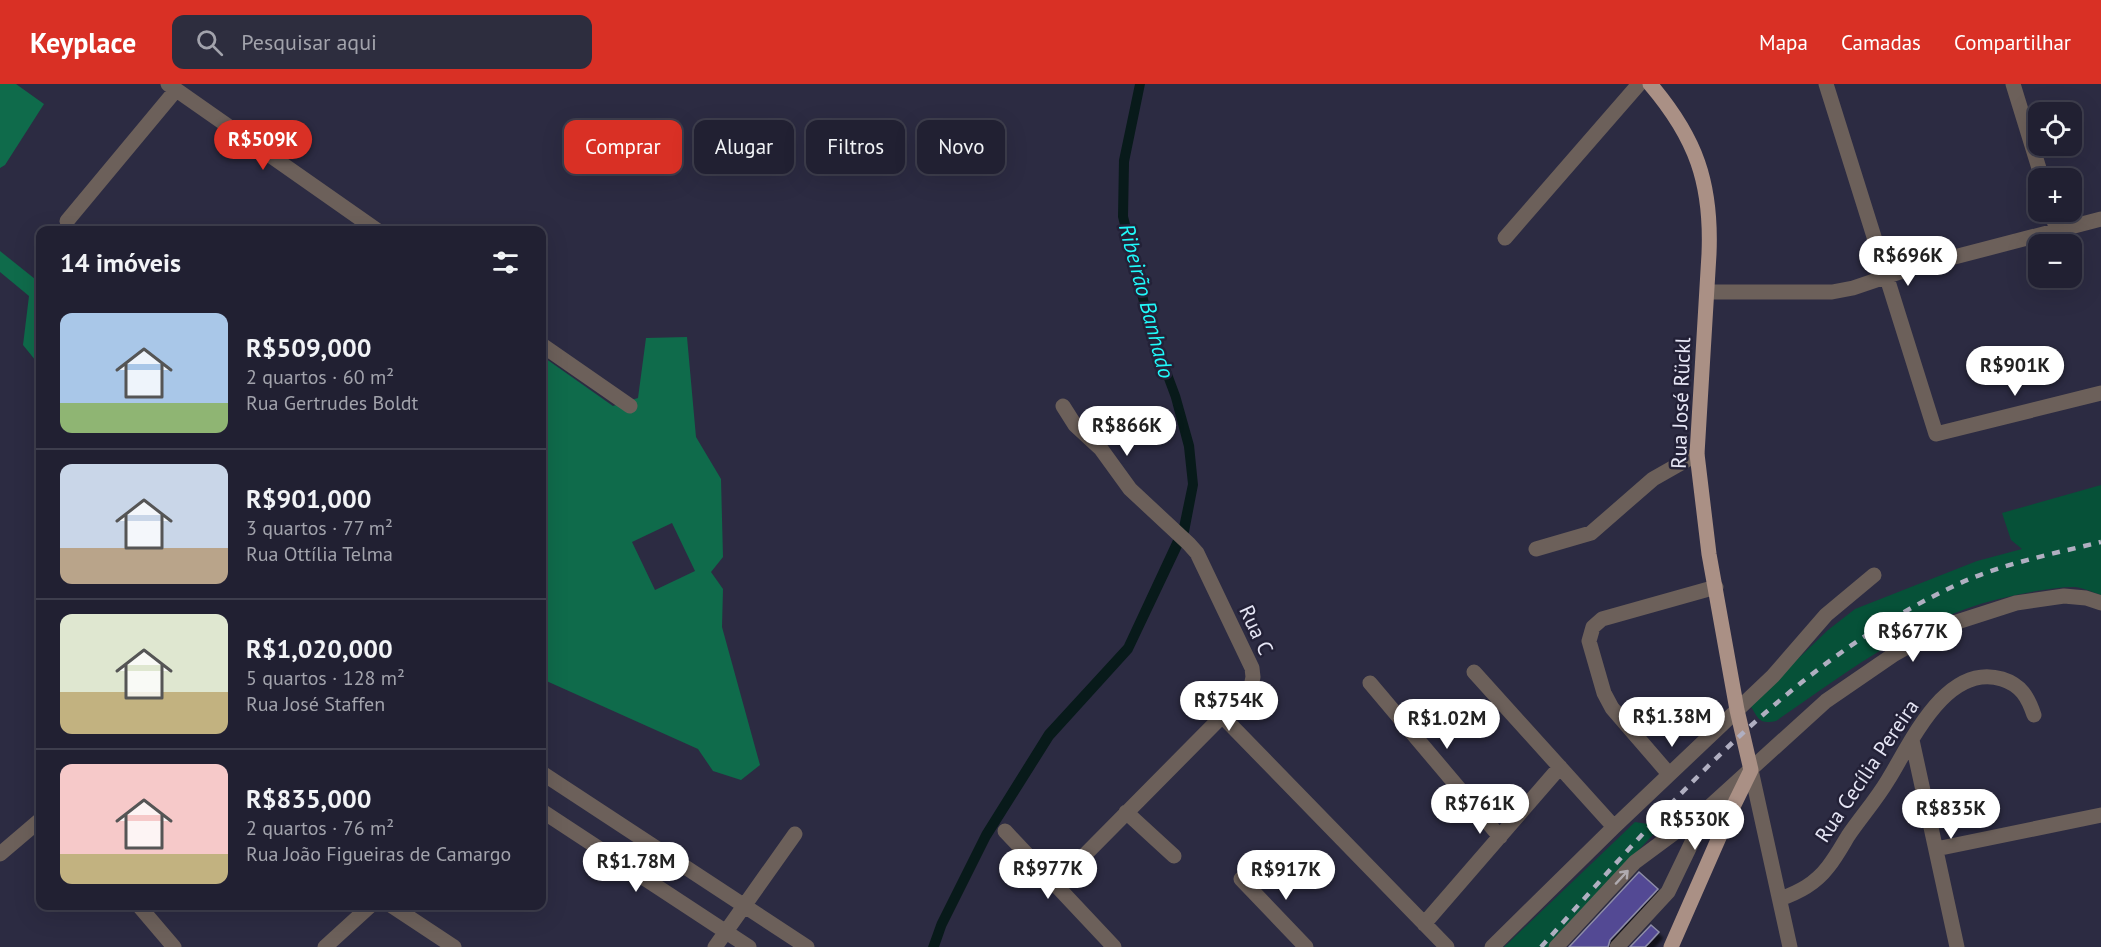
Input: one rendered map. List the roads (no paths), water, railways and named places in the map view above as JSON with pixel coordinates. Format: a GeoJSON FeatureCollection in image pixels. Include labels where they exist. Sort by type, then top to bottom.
{"type":"FeatureCollection","features":[{"type":"Feature","properties":{"kind":"main road","name":"Rua José Rückl"},"geometry":{"type":"LineString","coordinates":[[1650,84],[1682,126],[1703,176],[1710,229],[1697,454],[1704,525],[1737,710],[1751,770]]}},
{"type":"Feature","properties":{"kind":"main road"},"geometry":{"type":"LineString","coordinates":[[1671,947],[1751,770]]}},
{"type":"Feature","properties":{"kind":"street"},"geometry":{"type":"LineString","coordinates":[[1505,238],[1639,84]]}},
{"type":"Feature","properties":{"kind":"street"},"geometry":{"type":"LineString","coordinates":[[1826,84],[1936,434],[2101,393]]}},
{"type":"Feature","properties":{"kind":"street"},"geometry":{"type":"LineString","coordinates":[[2013,84],[2039,168]]}},
{"type":"Feature","properties":{"kind":"street"},"geometry":{"type":"LineString","coordinates":[[67,221],[172,87],[371,226]]}},
{"type":"Feature","properties":{"kind":"street"},"geometry":{"type":"LineString","coordinates":[[1708,292],[1832,292],[2101,219]]}},
{"type":"Feature","properties":{"kind":"street"},"geometry":{"type":"LineString","coordinates":[[2054,222],[2057,230]]}},
{"type":"Feature","properties":{"kind":"street"},"geometry":{"type":"LineString","coordinates":[[546,348],[630,406]]}},
{"type":"Feature","properties":{"kind":"street","name":"Rua C"},"geometry":{"type":"LineString","coordinates":[[1056,885],[1251,687],[1253,677],[1252,668],[1201,561],[1189,543],[1130,489],[1108,457],[1075,425],[1063,406]]}},
{"type":"Feature","properties":{"kind":"street"},"geometry":{"type":"LineString","coordinates":[[1536,549],[1591,533],[1653,479],[1697,454]]}},
{"type":"Feature","properties":{"kind":"street"},"geometry":{"type":"LineString","coordinates":[[1492,947],[1773,676],[1826,615],[1875,575]]}},
{"type":"Feature","properties":{"kind":"street"},"geometry":{"type":"LineString","coordinates":[[1669,774],[1612,708],[1604,693],[1590,641],[1593,627],[1602,619],[1716,587]]}},
{"type":"Feature","properties":{"kind":"street"},"geometry":{"type":"LineString","coordinates":[[1556,947],[1635,861],[1708,808],[1827,701],[1893,655],[1932,634],[1991,610],[2039,599],[2075,597],[2101,603]]}},
{"type":"Feature","properties":{"kind":"street"},"geometry":{"type":"LineString","coordinates":[[1474,672],[1614,827]]}},
{"type":"Feature","properties":{"kind":"street","name":"Rua Cecília Pereira"},"geometry":{"type":"LineString","coordinates":[[1780,899],[1801,891],[1821,875],[1887,782],[1912,740],[1942,698],[1953,689],[1971,679],[1998,678],[2019,687],[2027,696],[2034,715]]}},
{"type":"Feature","properties":{"kind":"street"},"geometry":{"type":"LineString","coordinates":[[1370,683],[1500,837]]}},
{"type":"Feature","properties":{"kind":"street"},"geometry":{"type":"LineString","coordinates":[[1222,716],[1447,947]]}},
{"type":"Feature","properties":{"kind":"street"},"geometry":{"type":"LineString","coordinates":[[1912,740],[1957,947]]}},
{"type":"Feature","properties":{"kind":"street"},"geometry":{"type":"LineString","coordinates":[[1424,924],[1560,767]]}},
{"type":"Feature","properties":{"kind":"street"},"geometry":{"type":"LineString","coordinates":[[1751,770],[1790,947]]}},
{"type":"Feature","properties":{"kind":"street"},"geometry":{"type":"LineString","coordinates":[[546,776],[807,947]]}},
{"type":"Feature","properties":{"kind":"street"},"geometry":{"type":"LineString","coordinates":[[1617,947],[1668,892],[1708,808]]}},
{"type":"Feature","properties":{"kind":"street"},"geometry":{"type":"LineString","coordinates":[[1126,812],[1174,856]]}},
{"type":"Feature","properties":{"kind":"street"},"geometry":{"type":"LineString","coordinates":[[546,814],[749,947]]}},
{"type":"Feature","properties":{"kind":"street"},"geometry":{"type":"LineString","coordinates":[[1936,849],[2101,815]]}},
{"type":"Feature","properties":{"kind":"street"},"geometry":{"type":"LineString","coordinates":[[0,854],[36,823]]}},
{"type":"Feature","properties":{"kind":"street"},"geometry":{"type":"LineString","coordinates":[[1005,831],[1114,947]]}},
{"type":"Feature","properties":{"kind":"street"},"geometry":{"type":"LineString","coordinates":[[715,947],[795,834]]}},
{"type":"Feature","properties":{"kind":"street"},"geometry":{"type":"LineString","coordinates":[[1241,879],[1306,947]]}},
{"type":"Feature","properties":{"kind":"street"},"geometry":{"type":"LineString","coordinates":[[142,910],[174,947]]}},
{"type":"Feature","properties":{"kind":"street"},"geometry":{"type":"LineString","coordinates":[[325,947],[366,910]]}},
{"type":"Feature","properties":{"kind":"street"},"geometry":{"type":"LineString","coordinates":[[398,910],[454,947]]}},
{"type":"Feature","properties":{"kind":"water","name":"Ribeirão Banhado"},"geometry":{"type":"Polygon","coordinates":[[[1135,84],[1145,84],[1129,162],[1128,216],[1155,328],[1180,395],[1194,445],[1198,485],[1189,532],[1132,652],[1053,739],[990,839],[946,927],[939,947],[928,947],[937,922],[982,832],[1045,731],[1124,645],[1179,527],[1188,484],[1184,447],[1171,398],[1146,331],[1118,217],[1119,160],[1135,84]]]}},
{"type":"Feature","properties":{"kind":"railway"},"geometry":{"type":"LineString","coordinates":[[1541,947],[1680,794],[1781,700],[1835,657],[1892,619],[1972,578],[2026,560],[2101,542]]}}]}
